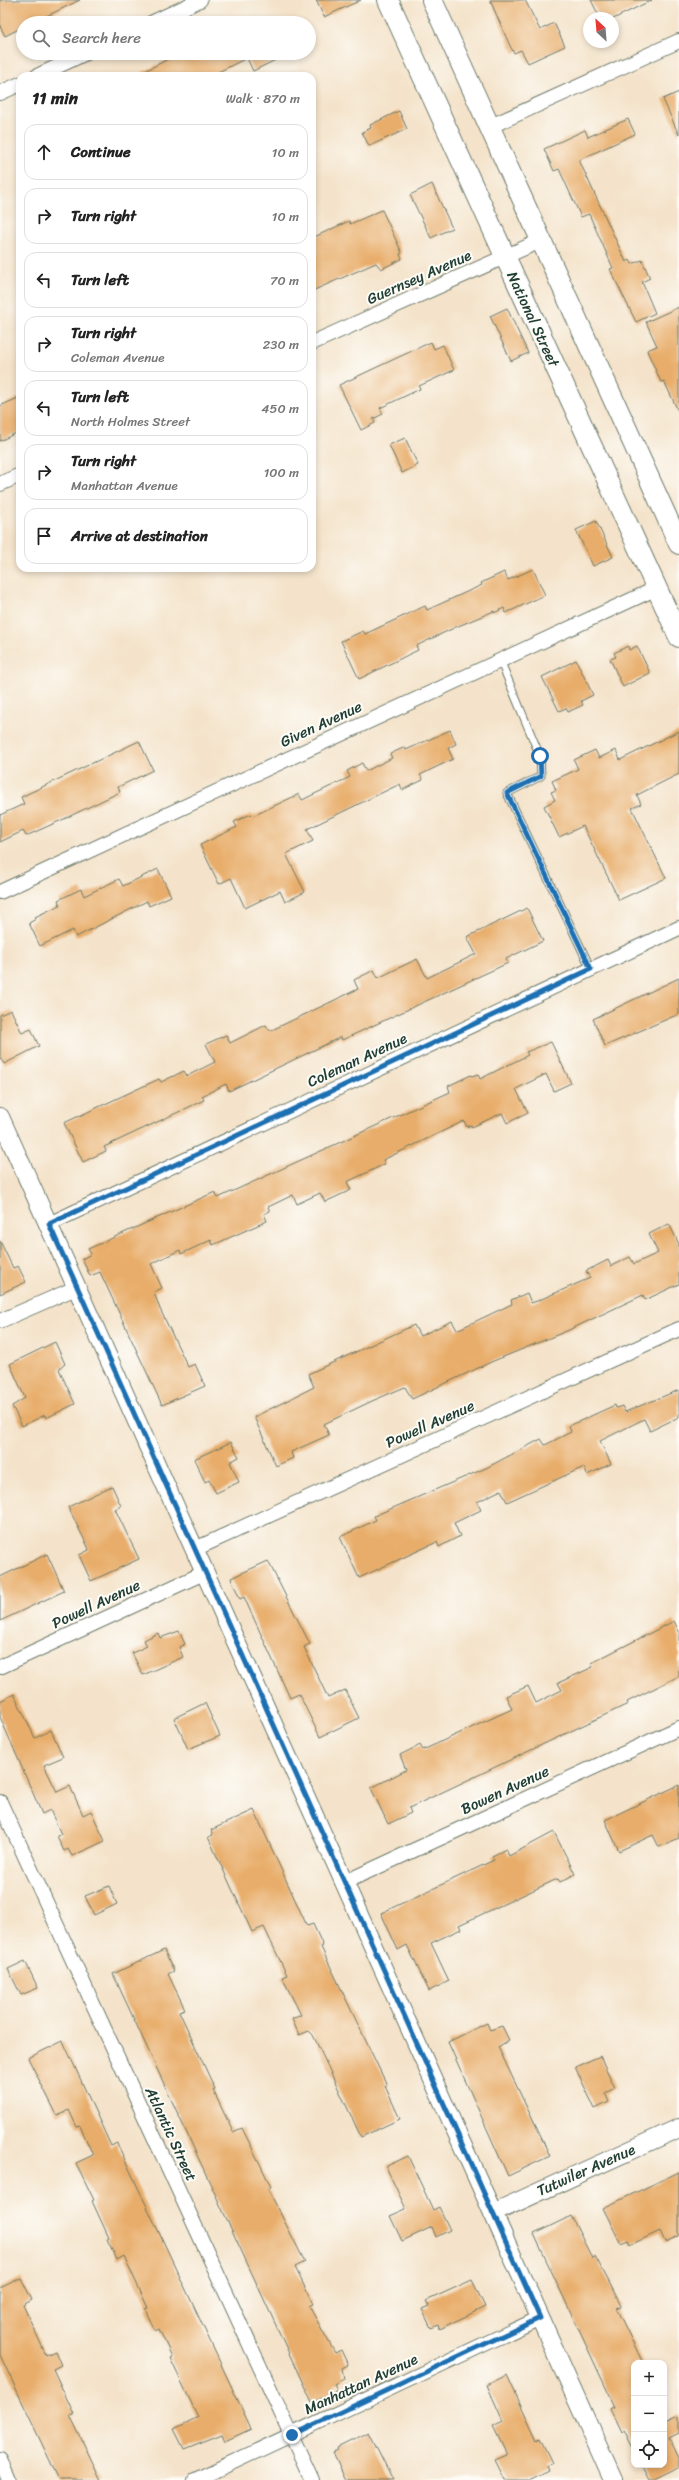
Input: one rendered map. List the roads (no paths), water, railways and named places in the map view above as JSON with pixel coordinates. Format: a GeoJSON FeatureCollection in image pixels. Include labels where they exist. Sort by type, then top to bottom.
{"type":"FeatureCollection","features":[{"type":"Feature","properties":{"kind":"main road","name":"National Street"},"geometry":{"type":"LineString","coordinates":[[388,0],[679,637]]}},
{"type":"Feature","properties":{"kind":"main road"},"geometry":{"type":"LineString","coordinates":[[432,0],[491,126],[540,241],[679,544]]}},
{"type":"Feature","properties":{"kind":"street"},"geometry":{"type":"LineString","coordinates":[[166,16],[200,0]]}},
{"type":"Feature","properties":{"kind":"street"},"geometry":{"type":"LineString","coordinates":[[491,126],[679,41]]}},
{"type":"Feature","properties":{"kind":"street"},"geometry":{"type":"LineString","coordinates":[[46,72],[71,60]]}},
{"type":"Feature","properties":{"kind":"street"},"geometry":{"type":"LineString","coordinates":[[0,93],[16,86]]}},
{"type":"Feature","properties":{"kind":"street","name":"Guernsey Avenue"},"geometry":{"type":"LineString","coordinates":[[316,341],[540,241]]}},
{"type":"Feature","properties":{"kind":"street"},"geometry":{"type":"LineString","coordinates":[[0,484],[16,477]]}},
{"type":"Feature","properties":{"kind":"street","name":"Given Avenue"},"geometry":{"type":"LineString","coordinates":[[0,892],[657,588]]}},
{"type":"Feature","properties":{"kind":"street","name":"Coleman Avenue"},"geometry":{"type":"LineString","coordinates":[[49,1224],[679,928]]}},
{"type":"Feature","properties":{"kind":"street"},"geometry":{"type":"LineString","coordinates":[[0,1117],[78,1287],[613,2480]]}},
{"type":"Feature","properties":{"kind":"street"},"geometry":{"type":"LineString","coordinates":[[0,1321],[78,1287]]}},
{"type":"Feature","properties":{"kind":"street","name":"Powell Avenue"},"geometry":{"type":"LineString","coordinates":[[195,1549],[679,1329]]}},
{"type":"Feature","properties":{"kind":"street","name":"Powell Avenue"},"geometry":{"type":"LineString","coordinates":[[0,1667],[206,1572]]}},
{"type":"Feature","properties":{"kind":"street","name":"Bowen Avenue"},"geometry":{"type":"LineString","coordinates":[[345,1882],[679,1728]]}},
{"type":"Feature","properties":{"kind":"street","name":"Atlantic Street"},"geometry":{"type":"LineString","coordinates":[[0,1802],[312,2480]]}},
{"type":"Feature","properties":{"kind":"street","name":"Tutwiler Avenue"},"geometry":{"type":"LineString","coordinates":[[493,2213],[679,2128]]}},
{"type":"Feature","properties":{"kind":"street","name":"Manhattan Avenue"},"geometry":{"type":"LineString","coordinates":[[195,2480],[540,2318]]}},
{"type":"Feature","properties":{"kind":"street"},"geometry":{"type":"LineString","coordinates":[[0,2458],[9,2480]]}},
{"type":"Feature","properties":{"kind":"lane"},"geometry":{"type":"LineString","coordinates":[[500,660],[542,764],[541,776],[507,793],[591,969]]}}]}
